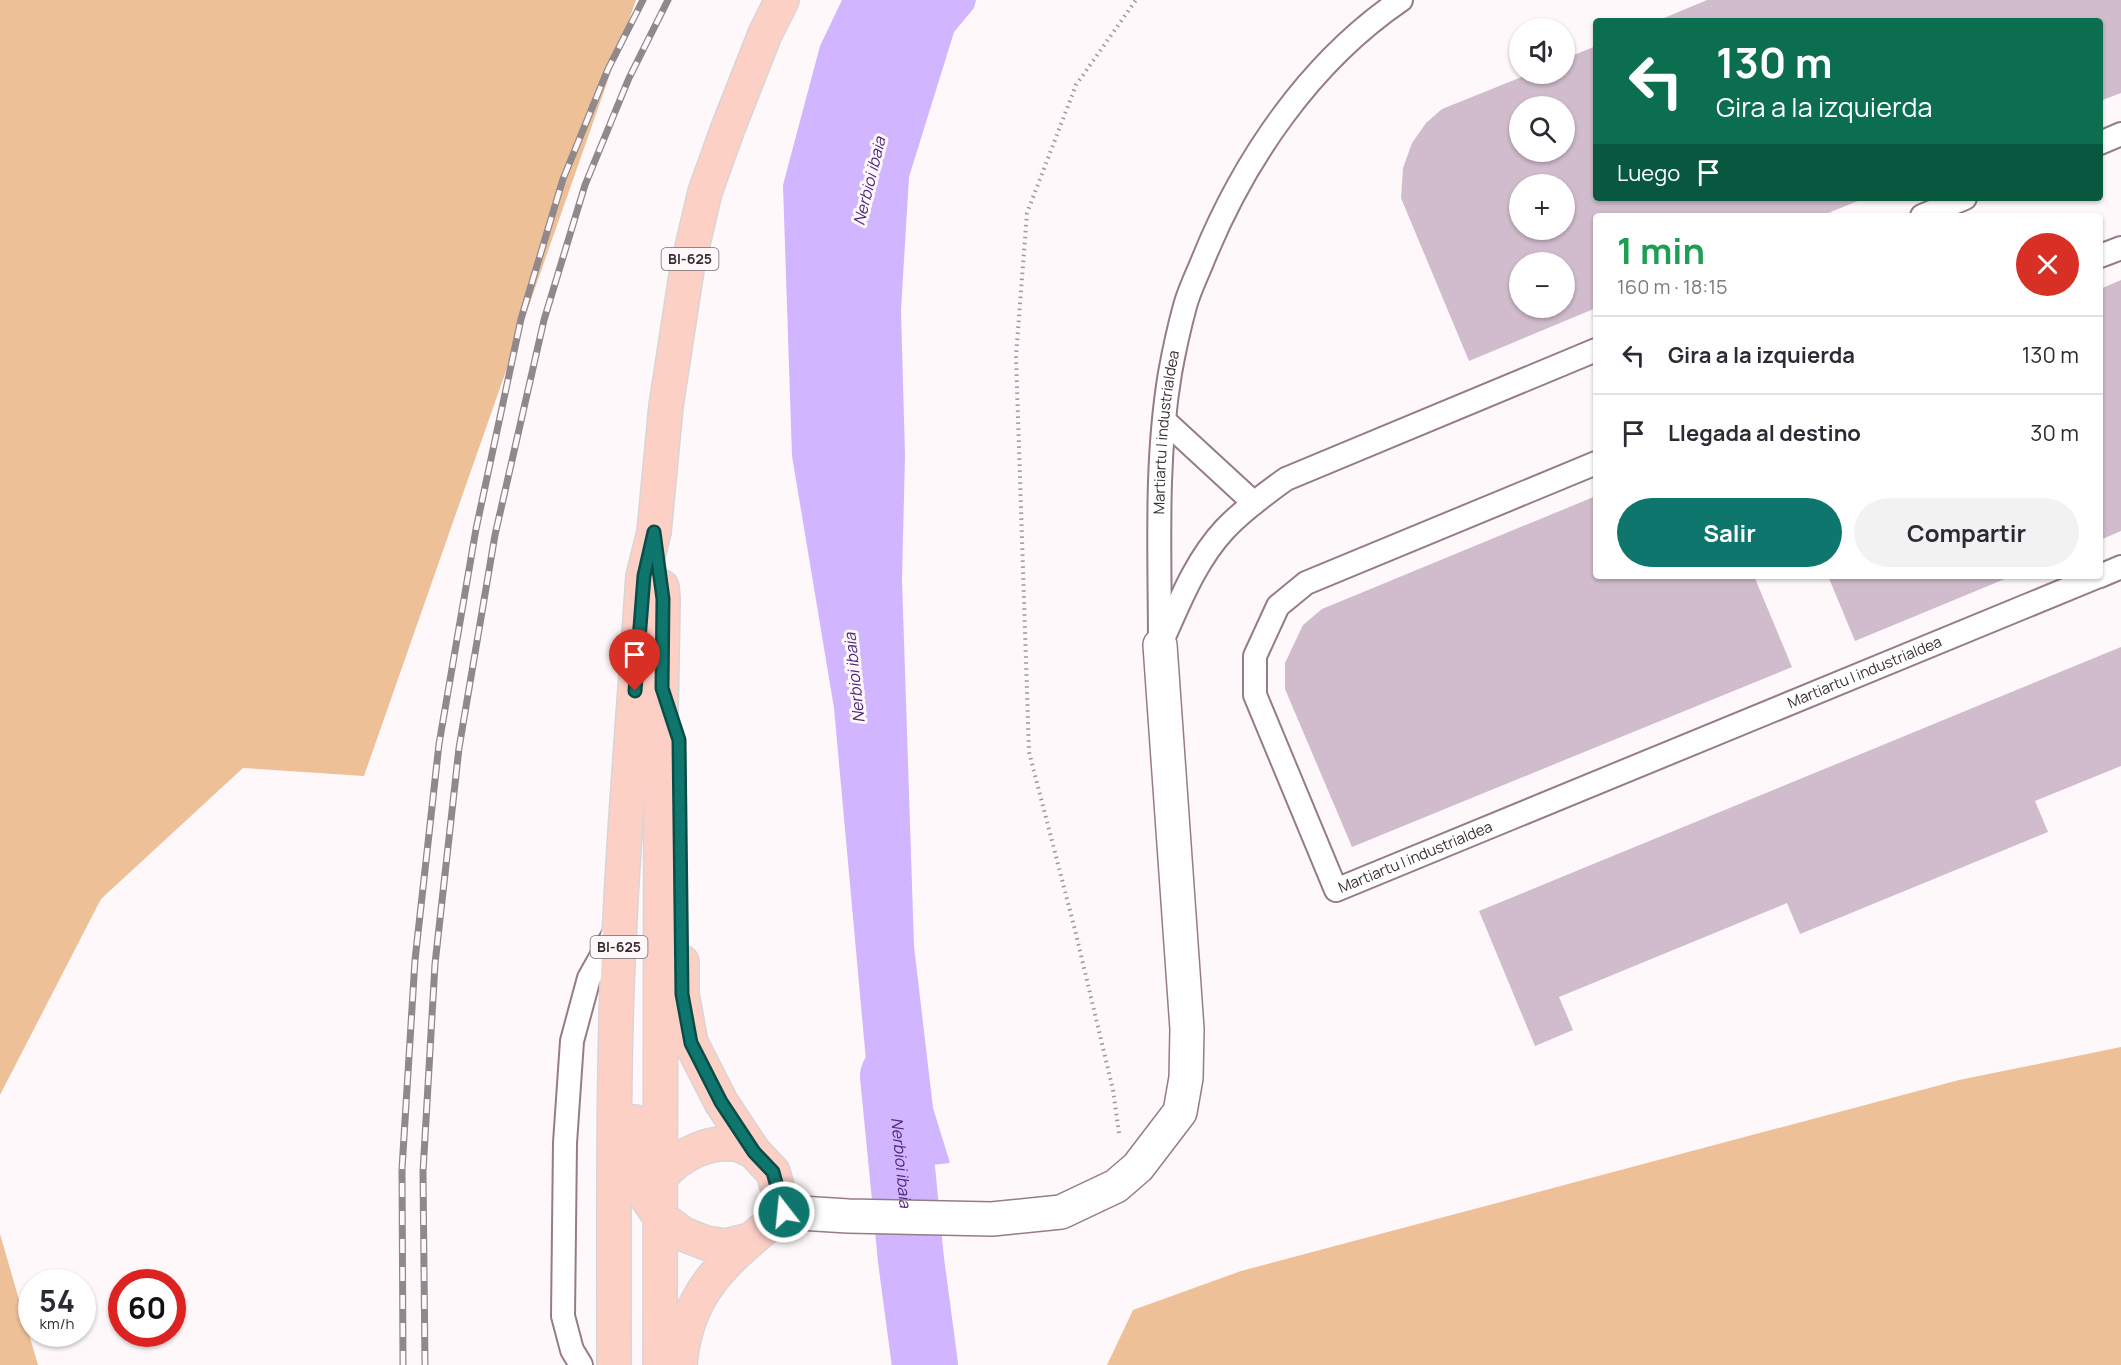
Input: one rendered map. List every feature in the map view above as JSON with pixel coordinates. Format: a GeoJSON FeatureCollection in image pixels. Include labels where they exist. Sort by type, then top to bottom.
{"type":"FeatureCollection","features":[{"type":"Feature","properties":{"kind":"main road","name":"BI-625"},"geometry":{"type":"LineString","coordinates":[[614,1365],[613,1203],[616,1019],[623,852],[644,576],[654,532],[666,406],[687,269],[705,192],[761,44],[782,0]]}},
{"type":"Feature","properties":{"kind":"main road"},"geometry":{"type":"LineString","coordinates":[[654,532],[663,599],[656,1197],[660,1365]]}},
{"type":"Feature","properties":{"kind":"main road"},"geometry":{"type":"LineString","coordinates":[[662,688],[679,740],[682,994],[691,1043],[721,1102],[754,1152],[773,1172],[784,1212],[717,1271],[703,1291],[688,1318],[680,1365]]}},
{"type":"Feature","properties":{"kind":"main road"},"geometry":{"type":"LineString","coordinates":[[623,852],[637,915],[633,1074],[636,1162],[656,1197],[683,1234],[706,1244],[726,1246],[750,1240]]}},
{"type":"Feature","properties":{"kind":"main road"},"geometry":{"type":"LineString","coordinates":[[632,1365],[632,1282],[635,1236],[656,1197],[699,1148],[714,1144],[734,1144],[754,1152]]}},
{"type":"Feature","properties":{"kind":"street"},"geometry":{"type":"LineString","coordinates":[[784,1212],[848,1216],[992,1219],[1061,1212],[1116,1186],[1138,1167],[1180,1113],[1186,1077],[1187,1029],[1160,645]]}},
{"type":"Feature","properties":{"kind":"lane","name":"Martiartu I industrialdea"},"geometry":{"type":"LineString","coordinates":[[1160,645],[1160,491],[1165,421],[1170,374],[1185,305],[1209,246],[1254,158],[1314,77],[1346,43],[1401,0]]}},
{"type":"Feature","properties":{"kind":"lane"},"geometry":{"type":"LineString","coordinates":[[2103,142],[2121,134]]}},
{"type":"Feature","properties":{"kind":"lane"},"geometry":{"type":"LineString","coordinates":[[1929,213],[1958,201]]}},
{"type":"Feature","properties":{"kind":"lane"},"geometry":{"type":"LineString","coordinates":[[2103,255],[2121,248]]}},
{"type":"Feature","properties":{"kind":"lane"},"geometry":{"type":"LineString","coordinates":[[1160,645],[1193,573],[1224,530],[1286,479],[1593,351]]}},
{"type":"Feature","properties":{"kind":"lane"},"geometry":{"type":"LineString","coordinates":[[1165,421],[1254,503]]}},
{"type":"Feature","properties":{"kind":"lane","name":"Martiartu I industrialdea"},"geometry":{"type":"LineString","coordinates":[[1593,465],[1306,583],[1278,606],[1255,656],[1255,695],[1336,890],[2092,579]]}},
{"type":"Feature","properties":{"kind":"lane","name":"Martiartu I industrialdea"},"geometry":{"type":"LineString","coordinates":[[2103,574],[2121,567]]}},
{"type":"Feature","properties":{"kind":"lane"},"geometry":{"type":"LineString","coordinates":[[581,1365],[572,1350],[563,1316],[565,1143],[572,1041],[589,978],[620,921]]}},
{"type":"Feature","properties":{"kind":"path"},"geometry":{"type":"LineString","coordinates":[[1120,1139],[1113,1090],[1100,1033],[1029,752],[1016,356],[1027,213],[1076,85],[1136,0]]}},
{"type":"Feature","properties":{"kind":"shaded area"},"geometry":{"type":"Polygon","coordinates":[[[0,0],[636,0],[364,776],[243,768],[101,899],[0,1095],[0,0]]]}},
{"type":"Feature","properties":{"kind":"shaded area"},"geometry":{"type":"Polygon","coordinates":[[[2121,1047],[2121,1365],[1107,1365],[1133,1310],[1241,1271],[1959,1080],[2121,1047]]]}},
{"type":"Feature","properties":{"kind":"shaded area"},"geometry":{"type":"Polygon","coordinates":[[[0,1234],[18,1296],[18,1347],[33,1347],[38,1365],[0,1365],[0,1234]]]}},
{"type":"Feature","properties":{"kind":"water"},"geometry":{"type":"Polygon","coordinates":[[[842,0],[976,0],[974,8],[954,32],[909,177],[901,310],[905,455],[902,580],[914,946],[933,1108],[950,1163],[876,1171],[834,708],[792,456],[783,185],[820,46],[842,0]]]}},
{"type":"Feature","properties":{"kind":"building"},"geometry":{"type":"Polygon","coordinates":[[[1707,0],[2121,0],[2121,93],[2103,100],[2103,18],[1664,18],[1707,0]]]}},
{"type":"Feature","properties":{"kind":"building"},"geometry":{"type":"Polygon","coordinates":[[[1593,47],[1593,201],[1858,201],[1828,213],[1593,213],[1593,309],[1575,317],[1575,252],[1509,252],[1509,318],[1572,318],[1469,361],[1401,198],[1403,168],[1412,143],[1426,123],[1442,109],[1509,82],[1509,84],[1575,84],[1575,55],[1593,47]]]}},
{"type":"Feature","properties":{"kind":"building"},"geometry":{"type":"Polygon","coordinates":[[[2121,280],[2121,531],[2103,539],[2103,288],[2121,280]]]}},
{"type":"Feature","properties":{"kind":"building"},"geometry":{"type":"Polygon","coordinates":[[[1593,497],[1593,579],[1755,579],[1792,667],[1352,847],[1285,689],[1285,663],[1303,625],[1322,609],[1593,497]]]}},
{"type":"Feature","properties":{"kind":"building"},"geometry":{"type":"Polygon","coordinates":[[[1829,579],[2005,579],[1855,641],[1829,579]]]}},
{"type":"Feature","properties":{"kind":"building"},"geometry":{"type":"Polygon","coordinates":[[[2121,647],[2121,766],[2035,801],[2048,832],[1800,934],[1787,903],[1559,997],[1573,1030],[1535,1046],[1479,911],[2121,647]]]}},
{"type":"Feature","properties":{"kind":"waterway","name":"Nerbioi ibaia"},"geometry":{"type":"LineString","coordinates":[[893,1076],[911,1260],[925,1365]]}},
{"type":"Feature","properties":{"kind":"railway"},"geometry":{"type":"LineString","coordinates":[[403,1365],[402,1169],[415,960],[439,744],[476,529],[521,319],[563,179],[608,69],[643,0]]}},
{"type":"Feature","properties":{"kind":"railway"},"geometry":{"type":"LineString","coordinates":[[425,1365],[423,1172],[435,964],[459,748],[495,535],[544,320],[585,185],[629,78],[668,0]]}},
{"type":"Feature","properties":{"kind":"route"},"geometry":{"type":"LineString","coordinates":[[635,691],[644,576],[654,532],[663,599],[662,688],[679,740],[682,994],[691,1043],[721,1102],[754,1152],[773,1172],[784,1212]]}}]}
